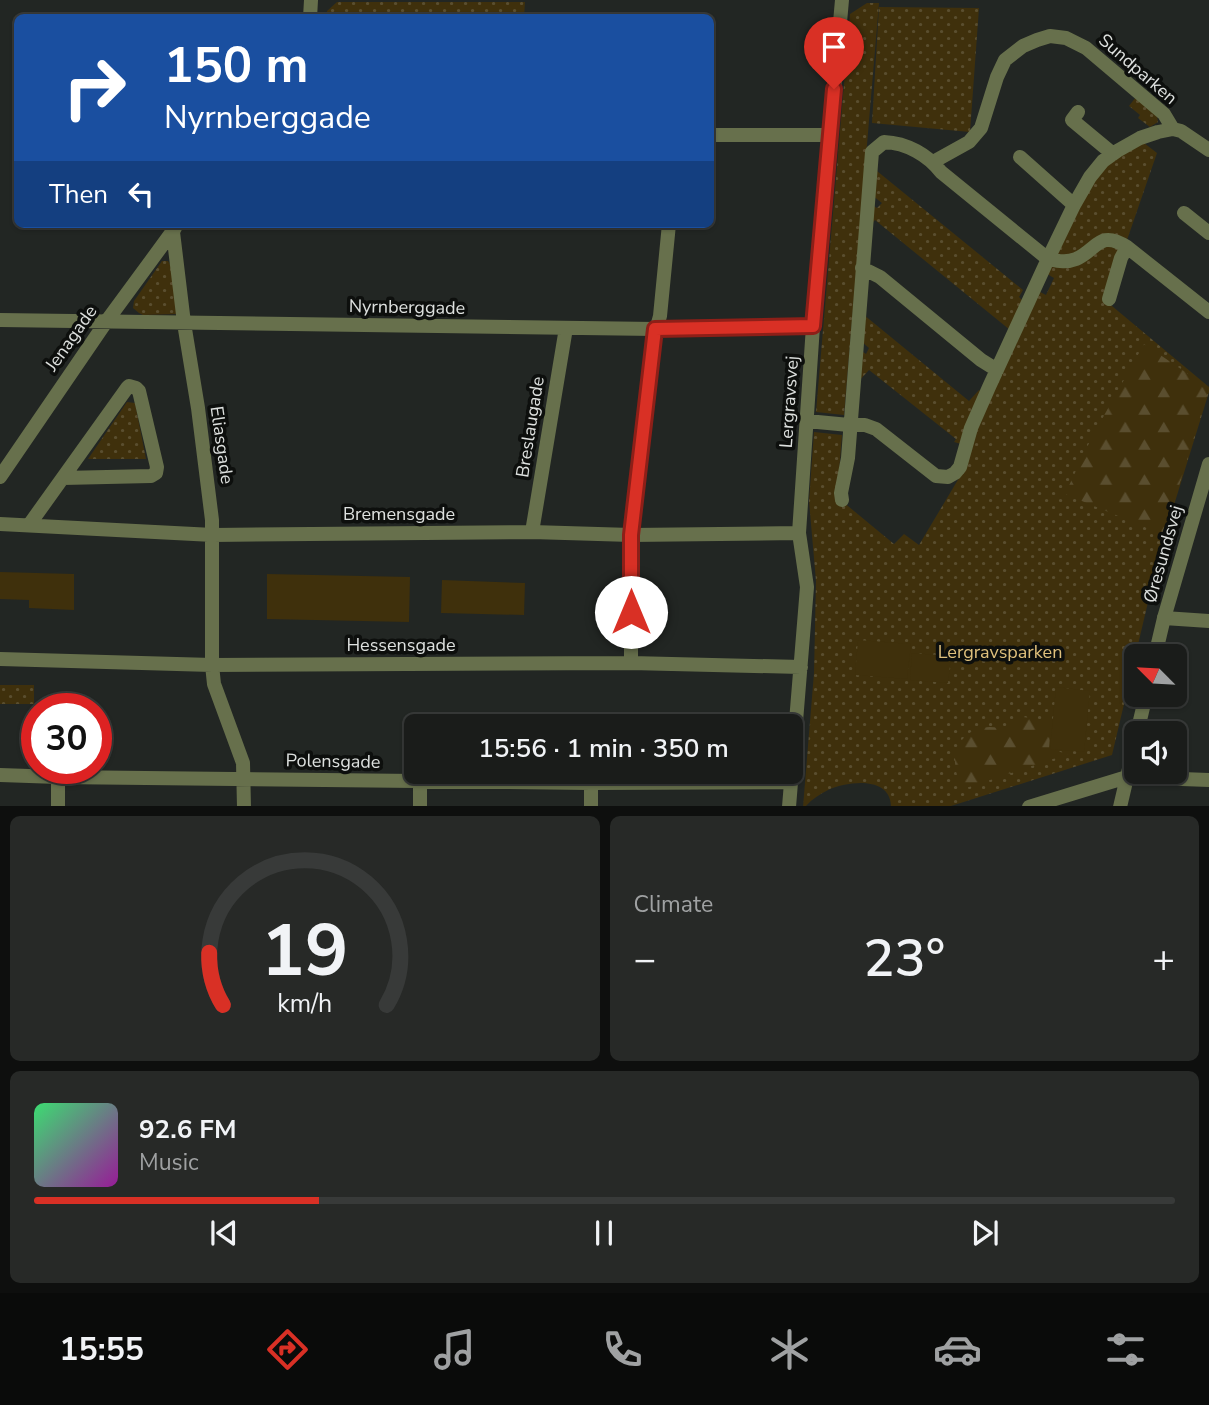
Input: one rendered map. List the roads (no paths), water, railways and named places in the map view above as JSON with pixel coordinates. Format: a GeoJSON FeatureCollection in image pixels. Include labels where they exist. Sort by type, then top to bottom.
{"type":"FeatureCollection","features":[{"type":"Feature","properties":{"kind":"street","name":"Lergravsvej"},"geometry":{"type":"LineString","coordinates":[[797,714],[807,587],[799,533],[813,326],[842,0]]}},
{"type":"Feature","properties":{"kind":"street","name":"Sundparken"},"geometry":{"type":"LineString","coordinates":[[933,162],[969,142],[981,128],[1004,60],[1023,46],[1050,36],[1066,38],[1086,48],[1164,114],[1173,129]]}},
{"type":"Feature","properties":{"kind":"street"},"geometry":{"type":"LineString","coordinates":[[1078,112],[1072,120],[1113,154]]}},
{"type":"Feature","properties":{"kind":"street","name":"Sundparken"},"geometry":{"type":"LineString","coordinates":[[807,421],[865,425],[876,429],[930,473],[948,477],[955,473],[960,467],[971,428],[997,370],[1074,205],[1090,177],[1103,161],[1113,154],[1140,138],[1158,132],[1173,129],[1181,131],[1209,150]]}},
{"type":"Feature","properties":{"kind":"street"},"geometry":{"type":"LineString","coordinates":[[714,135],[830,135]]}},
{"type":"Feature","properties":{"kind":"street"},"geometry":{"type":"LineString","coordinates":[[842,500],[848,458],[872,152],[884,142],[894,142],[933,162],[941,172],[1048,259],[1063,262],[1078,259],[1096,244],[1112,240],[1127,247],[1209,312]]}},
{"type":"Feature","properties":{"kind":"street"},"geometry":{"type":"LineString","coordinates":[[1020,158],[1074,205]]}},
{"type":"Feature","properties":{"kind":"street"},"geometry":{"type":"LineString","coordinates":[[1184,213],[1209,233]]}},
{"type":"Feature","properties":{"kind":"street","name":"Jenagade"},"geometry":{"type":"LineString","coordinates":[[0,477],[106,322],[175,228]]}},
{"type":"Feature","properties":{"kind":"street","name":"Eliasgade"},"geometry":{"type":"LineString","coordinates":[[175,228],[184,323],[212,520],[214,684],[243,763],[244,806]]}},
{"type":"Feature","properties":{"kind":"street"},"geometry":{"type":"LineString","coordinates":[[631,663],[631,535],[655,329],[660,316],[669,228]]}},
{"type":"Feature","properties":{"kind":"street"},"geometry":{"type":"LineString","coordinates":[[1109,299],[1127,247]]}},
{"type":"Feature","properties":{"kind":"street"},"geometry":{"type":"LineString","coordinates":[[862,268],[880,277],[981,360],[997,370]]}},
{"type":"Feature","properties":{"kind":"street","name":"Nyrnberggade"},"geometry":{"type":"LineString","coordinates":[[0,320],[655,329],[813,326]]}},
{"type":"Feature","properties":{"kind":"street","name":"Breslaugade"},"geometry":{"type":"LineString","coordinates":[[532,532],[566,328]]}},
{"type":"Feature","properties":{"kind":"street"},"geometry":{"type":"LineString","coordinates":[[29,525],[127,388],[136,388],[147,420],[156,473],[151,476],[63,478]]}},
{"type":"Feature","properties":{"kind":"street","name":"Øresundsvej"},"geometry":{"type":"LineString","coordinates":[[1158,644],[1209,464]]}},
{"type":"Feature","properties":{"kind":"street","name":"Bremensgade"},"geometry":{"type":"LineString","coordinates":[[0,524],[213,535],[799,533]]}},
{"type":"Feature","properties":{"kind":"street"},"geometry":{"type":"LineString","coordinates":[[1164,618],[1209,621]]}},
{"type":"Feature","properties":{"kind":"street","name":"Hessensgade"},"geometry":{"type":"LineString","coordinates":[[0,659],[212,665],[631,663],[801,667]]}},
{"type":"Feature","properties":{"kind":"street","name":"Polensgade"},"geometry":{"type":"LineString","coordinates":[[0,775],[21,776]]}},
{"type":"Feature","properties":{"kind":"street","name":"Polensgade"},"geometry":{"type":"LineString","coordinates":[[112,778],[404,781]]}},
{"type":"Feature","properties":{"kind":"street"},"geometry":{"type":"LineString","coordinates":[[1032,806],[1124,778]]}},
{"type":"Feature","properties":{"kind":"street"},"geometry":{"type":"LineString","coordinates":[[1187,779],[1209,780]]}},
{"type":"Feature","properties":{"kind":"street"},"geometry":{"type":"LineString","coordinates":[[58,784],[58,806]]}},
{"type":"Feature","properties":{"kind":"street"},"geometry":{"type":"LineString","coordinates":[[420,784],[420,806]]}},
{"type":"Feature","properties":{"kind":"street"},"geometry":{"type":"LineString","coordinates":[[591,784],[591,806]]}},
{"type":"Feature","properties":{"kind":"street","name":"Lergravsvej"},"geometry":{"type":"LineString","coordinates":[[789,806],[791,784]]}},
{"type":"Feature","properties":{"kind":"street"},"geometry":{"type":"LineString","coordinates":[[1120,806],[1125,784]]}},
{"type":"Feature","properties":{"kind":"park label","name":"Lergravsparken"},"geometry":{"type":"Point","coordinates":[1000,652]}}]}
